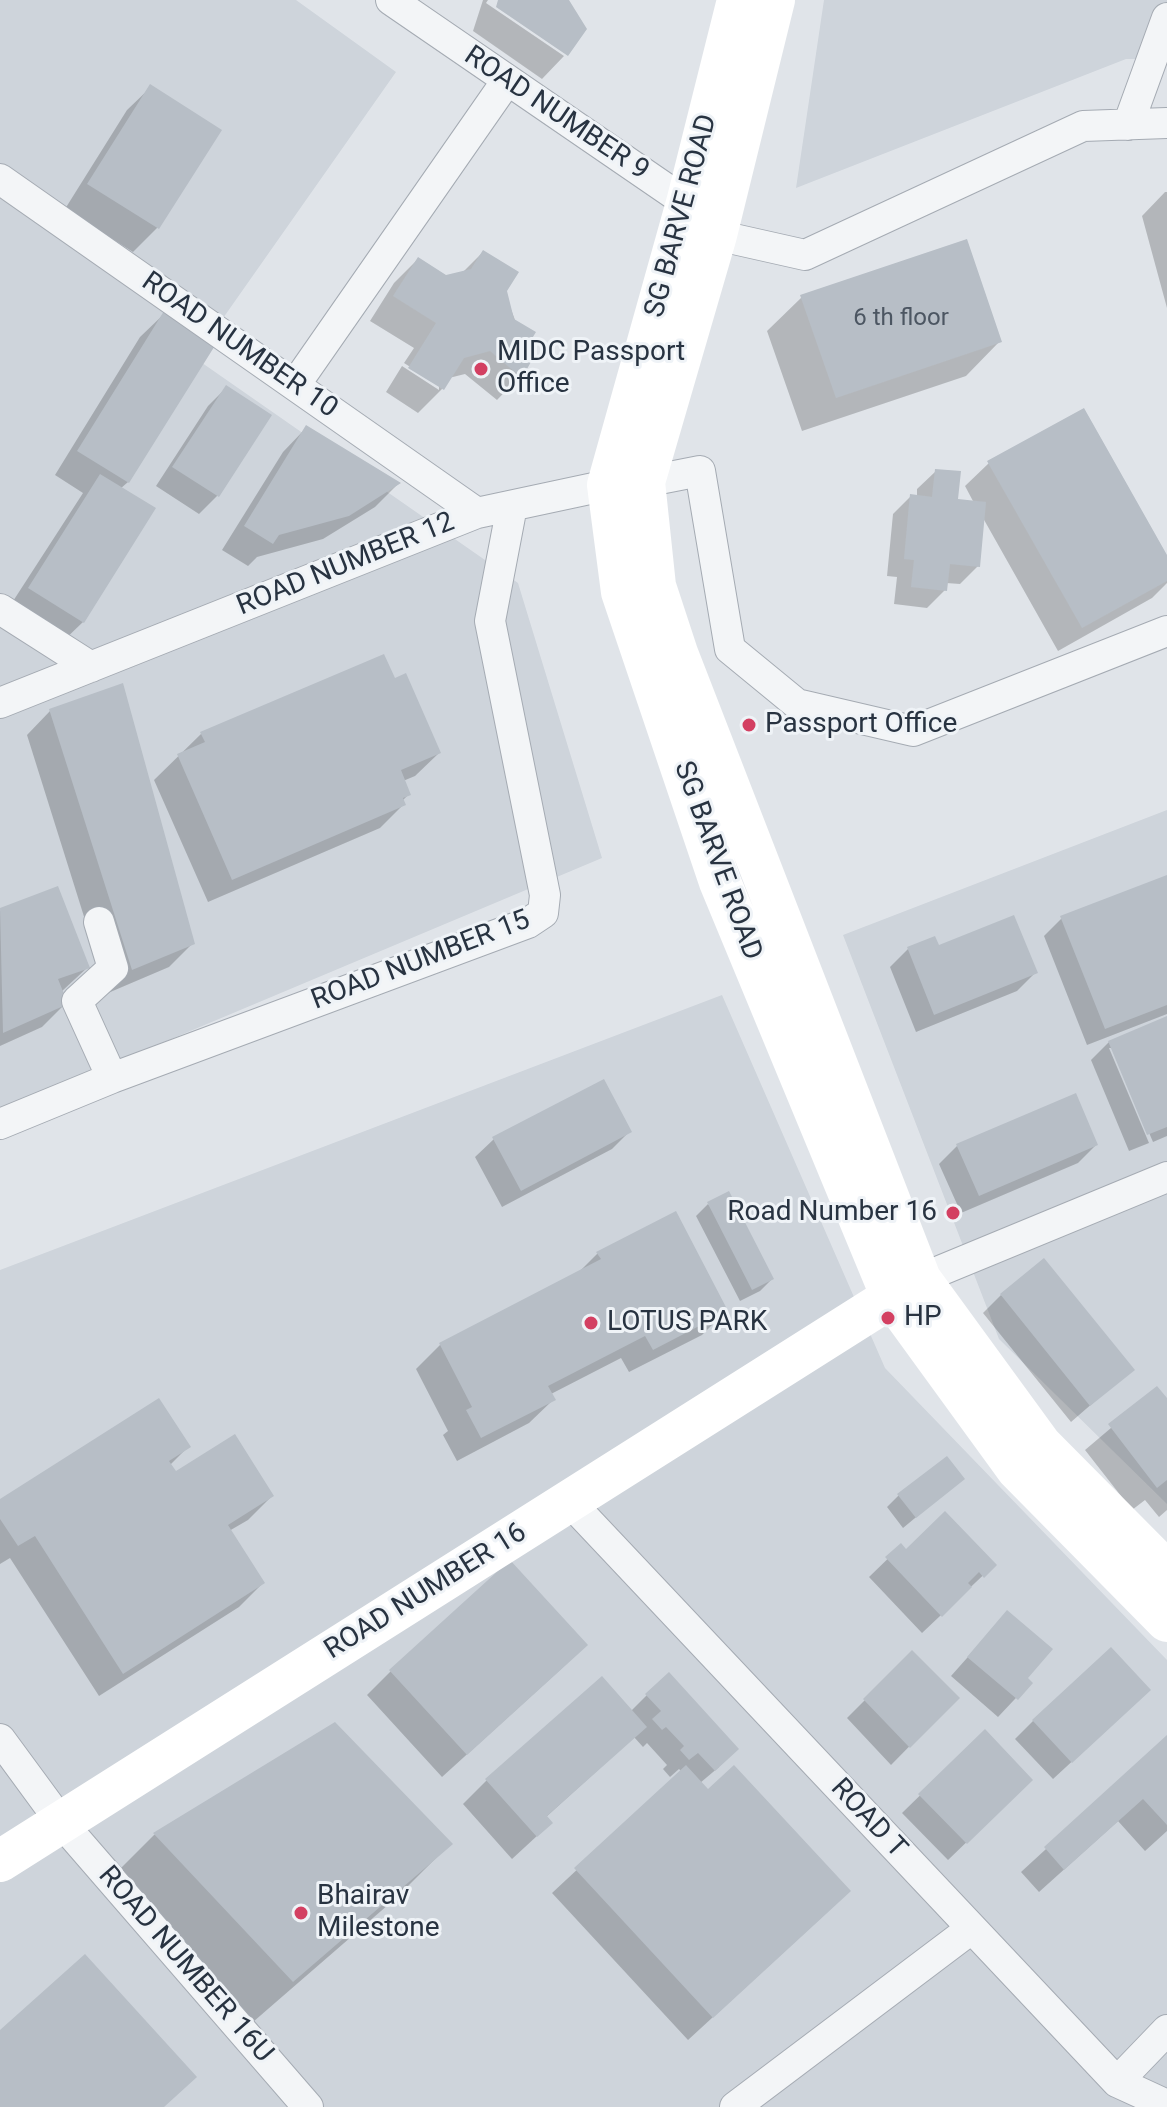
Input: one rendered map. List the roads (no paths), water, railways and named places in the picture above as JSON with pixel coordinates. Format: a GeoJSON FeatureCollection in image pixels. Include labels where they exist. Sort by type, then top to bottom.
{"type":"FeatureCollection","features":[{"type":"Feature","properties":{"kind":"main road","name":"SG BARVE ROAD"},"geometry":{"type":"LineString","coordinates":[[738,0],[687,203],[626,484],[622,592],[720,882],[906,1288],[1017,1469],[1167,1621]]}},
{"type":"Feature","properties":{"kind":"main road","name":"SG BARVE ROAD"},"geometry":{"type":"LineString","coordinates":[[774,0],[716,235],[626,484],[677,653],[906,1288],[1041,1445],[1167,1572]]}},
{"type":"Feature","properties":{"kind":"main road","name":"ROAD NUMBER 16"},"geometry":{"type":"LineString","coordinates":[[0,1861],[906,1288]]}},
{"type":"Feature","properties":{"kind":"street","name":"ROAD NUMBER 9"},"geometry":{"type":"LineString","coordinates":[[391,0],[506,82],[687,203],[716,235]]}},
{"type":"Feature","properties":{"kind":"street"},"geometry":{"type":"LineString","coordinates":[[1128,125],[1167,18]]}},
{"type":"Feature","properties":{"kind":"street"},"geometry":{"type":"LineString","coordinates":[[295,385],[506,82]]}},
{"type":"Feature","properties":{"kind":"street"},"geometry":{"type":"LineString","coordinates":[[716,235],[805,255],[1083,126],[1167,123]]}},
{"type":"Feature","properties":{"kind":"street","name":"ROAD NUMBER 10"},"geometry":{"type":"LineString","coordinates":[[0,179],[477,513]]}},
{"type":"Feature","properties":{"kind":"street","name":"ROAD NUMBER 12"},"geometry":{"type":"LineString","coordinates":[[0,703],[477,513],[700,471],[730,649]]}},
{"type":"Feature","properties":{"kind":"street","name":"ROAD NUMBER 15"},"geometry":{"type":"LineString","coordinates":[[0,1124],[112,1078],[528,923],[543,913],[545,895],[490,621],[512,506]]}},
{"type":"Feature","properties":{"kind":"street"},"geometry":{"type":"LineString","coordinates":[[0,609],[91,667]]}},
{"type":"Feature","properties":{"kind":"street"},"geometry":{"type":"LineString","coordinates":[[677,653],[730,649],[797,704],[913,731],[1167,631]]}},
{"type":"Feature","properties":{"kind":"street"},"geometry":{"type":"LineString","coordinates":[[99,922],[113,968],[77,1001],[112,1078]]}},
{"type":"Feature","properties":{"kind":"street"},"geometry":{"type":"LineString","coordinates":[[906,1288],[1167,1177]]}},
{"type":"Feature","properties":{"kind":"street","name":"ROAD T"},"geometry":{"type":"LineString","coordinates":[[569,1501],[1117,2082]]}},
{"type":"Feature","properties":{"kind":"street","name":"ROAD NUMBER 16U"},"geometry":{"type":"LineString","coordinates":[[0,1739],[61,1822],[308,2107]]}},
{"type":"Feature","properties":{"kind":"street"},"geometry":{"type":"LineString","coordinates":[[735,2107],[971,1929]]}},
{"type":"Feature","properties":{"kind":"street"},"geometry":{"type":"LineString","coordinates":[[1167,2030],[1117,2082],[1167,2105]]}},
{"type":"Feature","properties":{"kind":"place","name":"MIDC Passport Office"},"geometry":{"type":"Point","coordinates":[481,369]}},
{"type":"Feature","properties":{"kind":"place","name":"Passport Office"},"geometry":{"type":"Point","coordinates":[749,725]}},
{"type":"Feature","properties":{"kind":"place","name":"Road Number 16"},"geometry":{"type":"Point","coordinates":[953,1213]}},
{"type":"Feature","properties":{"kind":"place","name":"HP"},"geometry":{"type":"Point","coordinates":[888,1318]}},
{"type":"Feature","properties":{"kind":"place","name":"LOTUS PARK"},"geometry":{"type":"Point","coordinates":[591,1323]}},
{"type":"Feature","properties":{"kind":"place","name":"Bhairav Milestone"},"geometry":{"type":"Point","coordinates":[301,1913]}}]}
